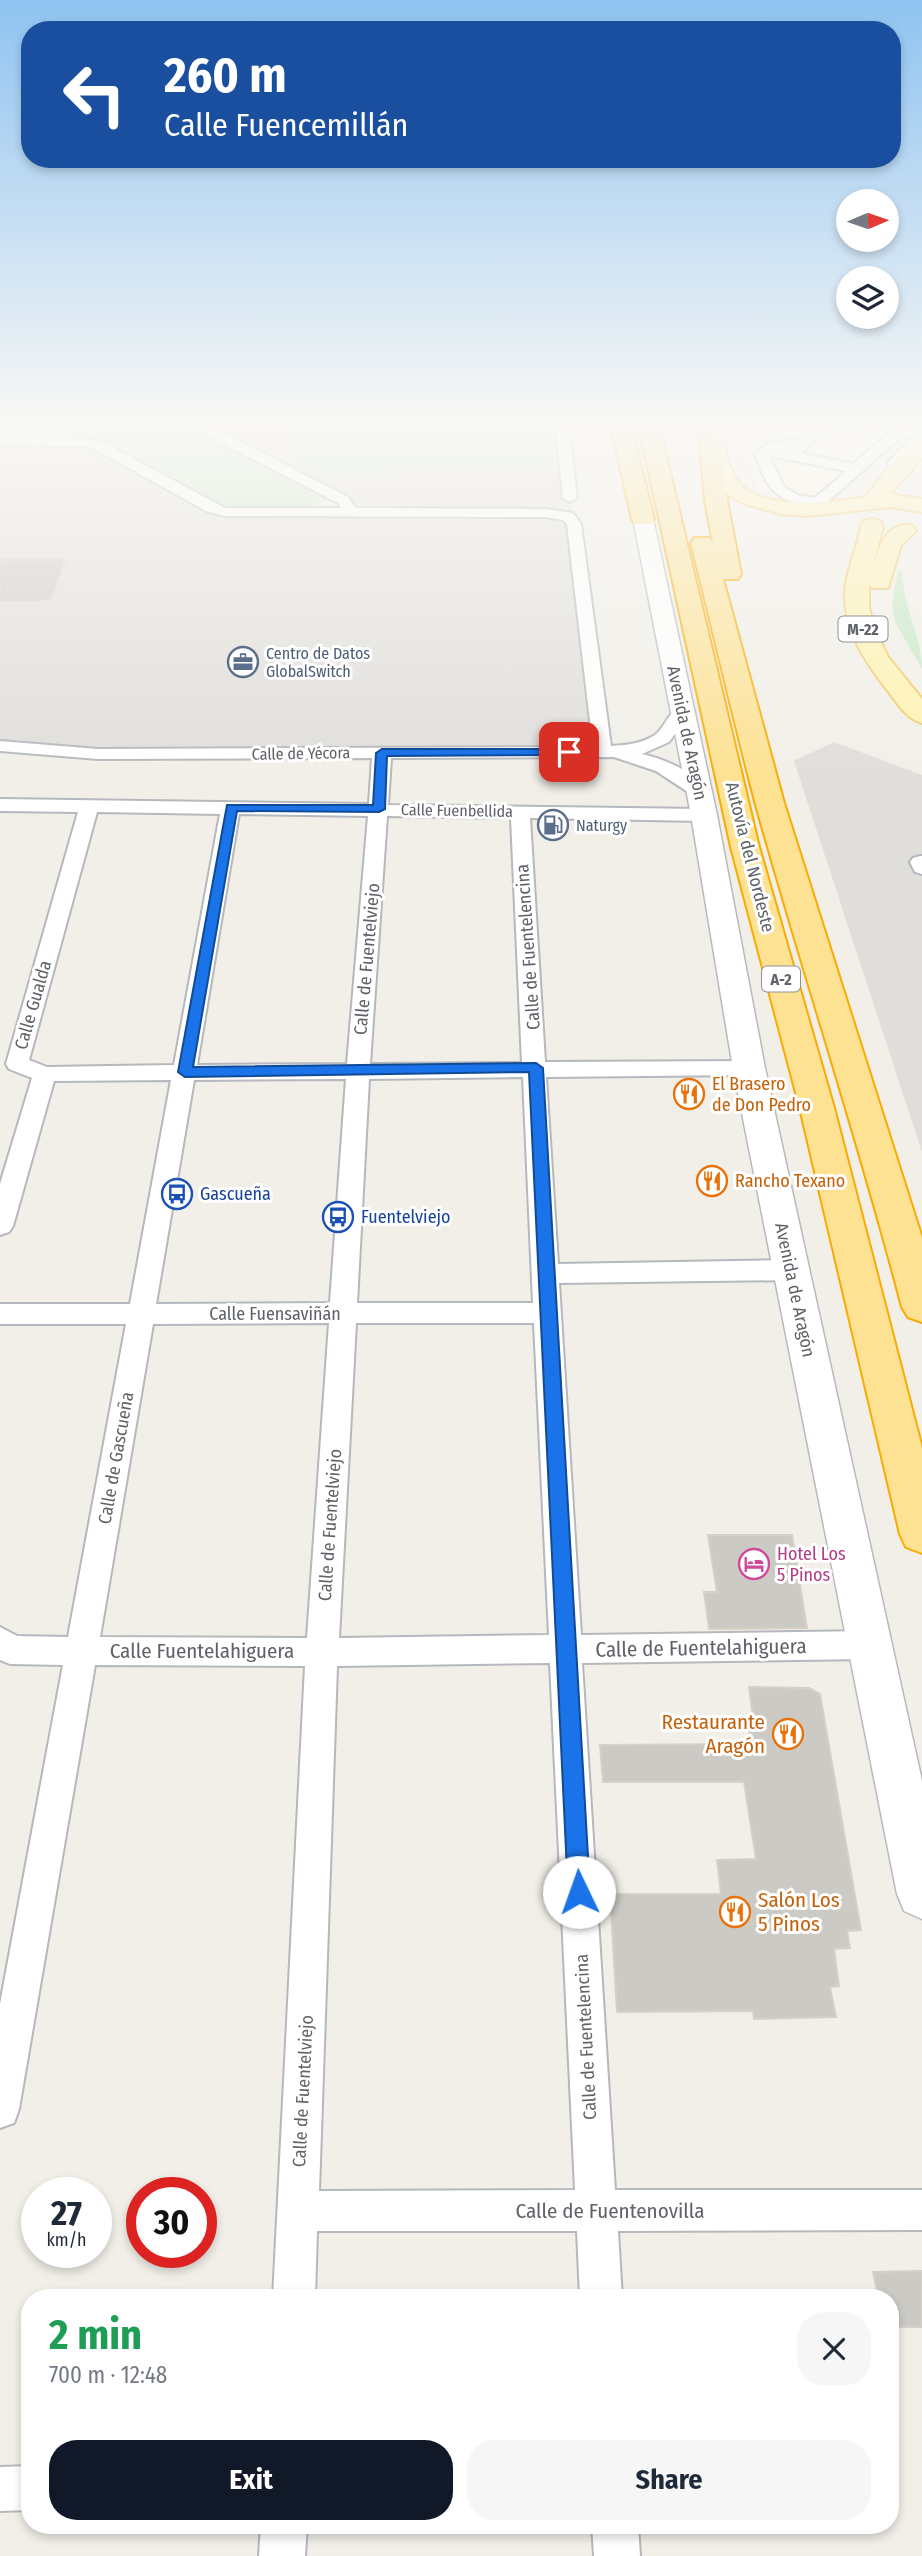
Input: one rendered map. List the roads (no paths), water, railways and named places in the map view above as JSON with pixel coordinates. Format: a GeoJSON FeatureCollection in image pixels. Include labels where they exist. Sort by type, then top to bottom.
{"type":"FeatureCollection","features":[{"type":"Feature","properties":{"kind":"highway","name":"Autovía del Nordeste"},"geometry":{"type":"LineString","coordinates":[[675,541],[745,847],[817,1108],[922,1534]]}},
{"type":"Feature","properties":{"kind":"highway","name":"Autovía del Nordeste"},"geometry":{"type":"LineString","coordinates":[[704,541],[770,803],[849,1068],[893,1201],[922,1307]]}},
{"type":"Feature","properties":{"kind":"highway","name":"Autovía del Nordeste"},"geometry":{"type":"LineString","coordinates":[[713,541],[785,801]]}},
{"type":"Feature","properties":{"kind":"highway"},"geometry":{"type":"LineString","coordinates":[[724,541],[785,801],[888,1153],[893,1201]]}},
{"type":"Feature","properties":{"kind":"main road","name":"M-22"},"geometry":{"type":"LineString","coordinates":[[865,541],[857,591],[859,616],[868,645],[891,679],[922,715]]}},
{"type":"Feature","properties":{"kind":"main road","name":"M-22"},"geometry":{"type":"LineString","coordinates":[[892,541],[878,593],[880,618],[891,645],[922,688]]}},
{"type":"Feature","properties":{"kind":"street"},"geometry":{"type":"LineString","coordinates":[[575,541],[603,752]]}},
{"type":"Feature","properties":{"kind":"street","name":"Avenida de Aragón"},"geometry":{"type":"LineString","coordinates":[[647,541],[701,802],[749,1068],[922,1894]]}},
{"type":"Feature","properties":{"kind":"street","name":"Calle de Yécora"},"geometry":{"type":"LineString","coordinates":[[0,746],[97,754],[603,752],[638,748],[663,738],[681,713]]}},
{"type":"Feature","properties":{"kind":"street","name":"Calle de Yécora"},"geometry":{"type":"LineString","coordinates":[[603,752],[644,758],[661,764],[701,802]]}},
{"type":"Feature","properties":{"kind":"street","name":"Calle de Fuentelviejo"},"geometry":{"type":"LineString","coordinates":[[294,2289],[322,1652],[358,1070],[382,753]]}},
{"type":"Feature","properties":{"kind":"street","name":"Calle Fuenbellida"},"geometry":{"type":"LineString","coordinates":[[0,805],[520,812],[701,802]]}},
{"type":"Feature","properties":{"kind":"street","name":"Calle Gualda"},"geometry":{"type":"LineString","coordinates":[[0,1226],[45,1074],[8,1064],[89,806]]}},
{"type":"Feature","properties":{"kind":"street","name":"Calle de Gascueña"},"geometry":{"type":"LineString","coordinates":[[0,2109],[6,2032],[82,1651],[232,807]]}},
{"type":"Feature","properties":{"kind":"street","name":"Calle de Fuentelencina"},"geometry":{"type":"LineString","coordinates":[[520,812],[568,1649],[594,2211],[600,2289]]}},
{"type":"Feature","properties":{"kind":"street"},"geometry":{"type":"LineString","coordinates":[[922,862],[922,869]]}},
{"type":"Feature","properties":{"kind":"street"},"geometry":{"type":"LineString","coordinates":[[45,1074],[749,1068]]}},
{"type":"Feature","properties":{"kind":"street"},"geometry":{"type":"LineString","coordinates":[[547,1274],[791,1270]]}},
{"type":"Feature","properties":{"kind":"street","name":"Calle Fuensaviñán"},"geometry":{"type":"LineString","coordinates":[[0,1314],[549,1313]]}},
{"type":"Feature","properties":{"kind":"street","name":"Calle Fuentelahiguera"},"geometry":{"type":"LineString","coordinates":[[0,1642],[10,1650],[322,1652]]}},
{"type":"Feature","properties":{"kind":"street","name":"Calle de Fuentelahiguera"},"geometry":{"type":"LineString","coordinates":[[322,1652],[869,1646]]}},
{"type":"Feature","properties":{"kind":"street","name":"Calle de Fuentenovilla"},"geometry":{"type":"LineString","coordinates":[[297,2211],[922,2210]]}},
{"type":"Feature","properties":{"kind":"street"},"geometry":{"type":"LineString","coordinates":[[0,2490],[21,2489]]}},
{"type":"Feature","properties":{"kind":"street"},"geometry":{"type":"LineString","coordinates":[[282,2556],[283,2534]]}},
{"type":"Feature","properties":{"kind":"street"},"geometry":{"type":"LineString","coordinates":[[616,2534],[617,2556]]}},
{"type":"Feature","properties":{"kind":"place","name":"Centro de Datos GlobalSwitch"},"geometry":{"type":"Point","coordinates":[243,662]}},
{"type":"Feature","properties":{"kind":"place","name":"Naturgy"},"geometry":{"type":"Point","coordinates":[553,825]}},
{"type":"Feature","properties":{"kind":"place","name":"El Brasero de Don Pedro"},"geometry":{"type":"Point","coordinates":[689,1094]}},
{"type":"Feature","properties":{"kind":"place","name":"Rancho Texano"},"geometry":{"type":"Point","coordinates":[712,1181]}},
{"type":"Feature","properties":{"kind":"place","name":"Gascueña"},"geometry":{"type":"Point","coordinates":[177,1194]}},
{"type":"Feature","properties":{"kind":"place","name":"Fuentelviejo"},"geometry":{"type":"Point","coordinates":[338,1217]}},
{"type":"Feature","properties":{"kind":"place","name":"Hotel Los 5 Pinos"},"geometry":{"type":"Point","coordinates":[754,1564]}},
{"type":"Feature","properties":{"kind":"place","name":"Restaurante Aragón"},"geometry":{"type":"Point","coordinates":[788,1734]}},
{"type":"Feature","properties":{"kind":"place","name":"Salón Los 5 Pinos"},"geometry":{"type":"Point","coordinates":[735,1912]}}]}
